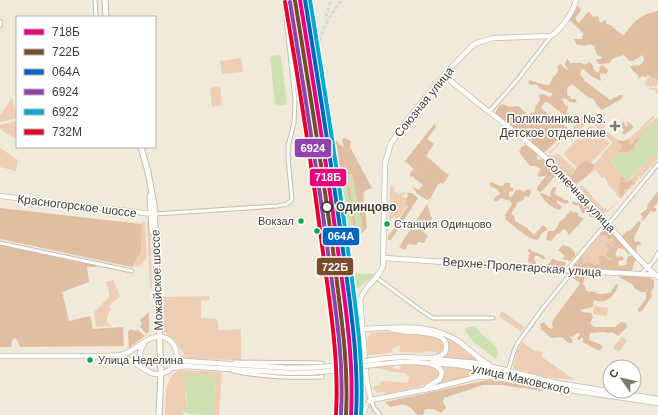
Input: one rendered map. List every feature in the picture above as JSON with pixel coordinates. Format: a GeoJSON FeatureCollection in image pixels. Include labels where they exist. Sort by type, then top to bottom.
{"type":"FeatureCollection","features":[{"type":"Feature","properties":{"kind":"main road"},"geometry":{"type":"LineString","coordinates":[[102,0],[103,16]]}},
{"type":"Feature","properties":{"kind":"main road"},"geometry":{"type":"LineString","coordinates":[[105,0],[106,16]]}},
{"type":"Feature","properties":{"kind":"main road","name":"Можайское шоссе"},"geometry":{"type":"LineString","coordinates":[[138,148],[153,214]]}},
{"type":"Feature","properties":{"kind":"main road","name":"Можайское шоссе"},"geometry":{"type":"LineString","coordinates":[[141,148],[154,204],[153,214],[158,337],[159,415]]}},
{"type":"Feature","properties":{"kind":"main road","name":"Можайское шоссе"},"geometry":{"type":"LineString","coordinates":[[156,415],[159,374]]}},
{"type":"Feature","properties":{"kind":"street"},"geometry":{"type":"LineString","coordinates":[[95,0],[96,16]]}},
{"type":"Feature","properties":{"kind":"street"},"geometry":{"type":"LineString","coordinates":[[153,214],[287,205],[292,200],[288,146],[294,123],[295,99],[284,0]]}},
{"type":"Feature","properties":{"kind":"street"},"geometry":{"type":"LineString","coordinates":[[490,111],[518,79],[566,19],[573,9],[576,0]]}},
{"type":"Feature","properties":{"kind":"street","name":"Союзная улица"},"geometry":{"type":"LineString","coordinates":[[371,400],[367,383],[360,300],[364,290],[377,278],[383,268],[385,168],[390,145],[428,94],[472,46],[482,41],[500,37],[551,36]]}},
{"type":"Feature","properties":{"kind":"street","name":"Солнечная улица"},"geometry":{"type":"LineString","coordinates":[[444,75],[529,143],[557,168],[657,276]]}},
{"type":"Feature","properties":{"kind":"street"},"geometry":{"type":"LineString","coordinates":[[508,371],[515,347],[543,308],[569,276],[568,271],[607,223],[611,221],[626,204],[658,164]]}},
{"type":"Feature","properties":{"kind":"street","name":"Красногорское шоссе"},"geometry":{"type":"LineString","coordinates":[[0,196],[153,214]]}},
{"type":"Feature","properties":{"kind":"street"},"geometry":{"type":"LineString","coordinates":[[0,243],[132,271]]}},
{"type":"Feature","properties":{"kind":"street"},"geometry":{"type":"LineString","coordinates":[[642,273],[647,266],[654,261],[658,253]]}},
{"type":"Feature","properties":{"kind":"street","name":"Верхне-Пролетарская улица"},"geometry":{"type":"LineString","coordinates":[[384,258],[568,271],[642,273],[657,276]]}},
{"type":"Feature","properties":{"kind":"street"},"geometry":{"type":"LineString","coordinates":[[377,278],[433,318],[493,318]]}},
{"type":"Feature","properties":{"kind":"street"},"geometry":{"type":"LineString","coordinates":[[388,328],[400,332],[430,334],[442,338],[446,344],[445,351],[441,356],[431,361]]}},
{"type":"Feature","properties":{"kind":"street"},"geometry":{"type":"LineString","coordinates":[[362,329],[422,328],[440,332],[456,340],[484,362],[493,367]]}},
{"type":"Feature","properties":{"kind":"street"},"geometry":{"type":"LineString","coordinates":[[0,356],[121,355],[146,341],[158,337],[172,343],[179,358],[182,360],[207,365],[233,362]]}},
{"type":"Feature","properties":{"kind":"street"},"geometry":{"type":"LineString","coordinates":[[144,368],[139,354],[143,344],[146,341]]}},
{"type":"Feature","properties":{"kind":"street"},"geometry":{"type":"LineString","coordinates":[[171,369],[176,362],[177,353]]}},
{"type":"Feature","properties":{"kind":"street"},"geometry":{"type":"LineString","coordinates":[[121,355],[151,373],[159,374],[178,366],[207,365],[276,370],[308,369],[404,357],[431,361],[440,368],[442,376],[438,381],[422,390]]}},
{"type":"Feature","properties":{"kind":"street"},"geometry":{"type":"LineString","coordinates":[[207,365],[210,361],[322,363],[322,377],[255,375],[218,363]]}},
{"type":"Feature","properties":{"kind":"street","name":"улица Маковского"},"geometry":{"type":"LineString","coordinates":[[431,361],[458,361],[493,367],[557,383],[658,399]]}},
{"type":"Feature","properties":{"kind":"street","name":"улица Маковского"},"geometry":{"type":"LineString","coordinates":[[431,361],[490,371],[508,377],[556,388],[658,403]]}},
{"type":"Feature","properties":{"kind":"street"},"geometry":{"type":"LineString","coordinates":[[363,415],[367,403],[371,400],[483,376],[508,377]]}},
{"type":"Feature","properties":{"kind":"street"},"geometry":{"type":"LineString","coordinates":[[371,400],[374,408],[380,415]]}},
{"type":"Feature","properties":{"kind":"shaded area"},"geometry":{"type":"Polygon","coordinates":[[[577,5],[581,10],[575,19],[579,23],[587,13],[590,12],[593,17],[598,16],[600,23],[605,20],[606,24],[624,35],[631,25],[642,16],[658,11],[658,80],[648,75],[646,77],[642,76],[638,79],[638,75],[630,67],[640,65],[643,62],[644,58],[642,55],[633,61],[630,61],[624,55],[612,59],[610,63],[599,64],[596,60],[601,59],[602,57],[597,55],[594,46],[590,44],[585,46],[576,44],[574,39],[582,39],[583,33],[570,20],[577,5]]]}},
{"type":"Feature","properties":{"kind":"shaded area"},"geometry":{"type":"Polygon","coordinates":[[[279,55],[281,57],[287,103],[286,105],[277,106],[275,104],[270,58],[272,56],[279,55]]]}},
{"type":"Feature","properties":{"kind":"shaded area"},"geometry":{"type":"Polygon","coordinates":[[[241,58],[243,72],[222,74],[220,61],[241,58]]]}},
{"type":"Feature","properties":{"kind":"shaded area"},"geometry":{"type":"Polygon","coordinates":[[[567,59],[570,63],[582,63],[584,65],[590,62],[595,71],[598,73],[600,70],[599,68],[602,65],[604,66],[608,70],[606,74],[600,74],[601,81],[591,76],[584,69],[582,69],[580,74],[585,81],[610,100],[623,95],[621,99],[602,110],[596,104],[594,99],[588,97],[572,84],[567,88],[567,95],[570,96],[571,99],[575,99],[577,103],[570,102],[565,98],[562,99],[568,107],[567,113],[572,116],[570,120],[550,104],[546,102],[544,103],[541,108],[567,127],[567,129],[563,131],[558,129],[560,133],[554,144],[543,153],[536,156],[538,160],[542,159],[557,171],[557,174],[540,192],[537,190],[537,187],[546,176],[538,177],[541,169],[536,166],[530,166],[519,152],[521,147],[526,145],[533,150],[531,138],[528,135],[523,136],[496,116],[496,111],[500,105],[503,104],[510,107],[518,106],[528,115],[535,111],[535,107],[540,100],[539,95],[543,94],[550,97],[553,94],[539,88],[536,84],[532,85],[528,83],[530,80],[549,85],[553,77],[558,72],[558,65],[562,64],[563,67],[569,70],[565,65],[567,59]]]}},
{"type":"Feature","properties":{"kind":"shaded area"},"geometry":{"type":"Polygon","coordinates":[[[651,74],[658,78],[658,84],[656,87],[650,86],[658,89],[658,94],[655,90],[649,89],[649,86],[647,86],[644,82],[651,74]]]}},
{"type":"Feature","properties":{"kind":"shaded area"},"geometry":{"type":"Polygon","coordinates":[[[220,86],[222,105],[212,107],[210,88],[220,86]]]}},
{"type":"Feature","properties":{"kind":"shaded area"},"geometry":{"type":"Polygon","coordinates":[[[12,98],[16,118],[0,122],[0,116],[12,98]]]}},
{"type":"Feature","properties":{"kind":"shaded area"},"geometry":{"type":"Polygon","coordinates":[[[585,113],[589,115],[591,113],[602,122],[606,131],[621,142],[628,140],[653,116],[655,117],[629,142],[658,117],[635,148],[629,153],[617,154],[612,160],[613,164],[629,181],[652,156],[657,154],[658,159],[640,178],[638,176],[637,177],[639,178],[637,181],[620,198],[607,183],[608,182],[604,177],[602,178],[595,170],[576,185],[549,157],[559,154],[579,173],[584,173],[602,156],[601,155],[612,142],[593,124],[589,124],[587,122],[572,140],[566,136],[585,113]]]}},
{"type":"Feature","properties":{"kind":"shaded area"},"geometry":{"type":"Polygon","coordinates":[[[658,119],[658,153],[652,156],[628,181],[613,163],[612,159],[617,154],[629,153],[635,148],[645,133],[658,119]]]}},
{"type":"Feature","properties":{"kind":"shaded area"},"geometry":{"type":"Polygon","coordinates":[[[16,121],[16,139],[0,129],[0,125],[16,121]]]}},
{"type":"Feature","properties":{"kind":"shaded area"},"geometry":{"type":"Polygon","coordinates":[[[623,122],[625,122],[624,124],[627,127],[628,125],[626,123],[628,122],[634,126],[624,135],[622,133],[624,130],[620,126],[623,122]]]}},
{"type":"Feature","properties":{"kind":"shaded area"},"geometry":{"type":"Polygon","coordinates":[[[435,123],[436,127],[427,139],[434,144],[426,156],[449,175],[443,184],[438,184],[430,199],[427,200],[416,193],[413,189],[414,187],[418,190],[423,185],[412,176],[411,178],[410,174],[413,169],[419,174],[405,161],[435,123]]]}},
{"type":"Feature","properties":{"kind":"shaded area"},"geometry":{"type":"Polygon","coordinates":[[[591,125],[610,143],[582,172],[563,154],[591,125]]]}},
{"type":"Feature","properties":{"kind":"shaded area"},"geometry":{"type":"Polygon","coordinates":[[[330,135],[344,147],[342,139],[345,138],[351,141],[350,147],[372,188],[364,191],[363,208],[365,211],[367,228],[359,236],[346,239],[344,229],[341,228],[330,135]],[[352,174],[347,176],[363,230],[352,174]]]}},
{"type":"Feature","properties":{"kind":"shaded area"},"geometry":{"type":"Polygon","coordinates":[[[565,137],[551,153],[549,153],[562,139],[565,137]]]}},
{"type":"Feature","properties":{"kind":"shaded area"},"geometry":{"type":"Polygon","coordinates":[[[639,138],[635,144],[635,147],[628,152],[619,152],[622,147],[619,140],[623,141],[628,139],[630,141],[629,144],[631,145],[639,138]]]}},
{"type":"Feature","properties":{"kind":"shaded area"},"geometry":{"type":"Polygon","coordinates":[[[0,148],[18,160],[16,171],[0,167],[0,148]]]}},
{"type":"Feature","properties":{"kind":"shaded area"},"geometry":{"type":"Polygon","coordinates":[[[586,161],[594,164],[591,170],[584,178],[574,183],[570,179],[574,171],[586,161]]]}},
{"type":"Feature","properties":{"kind":"shaded area"},"geometry":{"type":"Polygon","coordinates":[[[352,174],[363,230],[357,232],[347,175],[352,174]]]}},
{"type":"Feature","properties":{"kind":"shaded area"},"geometry":{"type":"Polygon","coordinates":[[[345,176],[355,234],[349,234],[339,179],[345,176]]]}},
{"type":"Feature","properties":{"kind":"shaded area"},"geometry":{"type":"Polygon","coordinates":[[[621,177],[624,178],[622,183],[624,181],[628,182],[631,180],[635,183],[634,185],[630,185],[629,189],[624,189],[624,193],[620,198],[616,194],[621,195],[618,190],[622,188],[619,186],[621,177]]]}},
{"type":"Feature","properties":{"kind":"shaded area"},"geometry":{"type":"Polygon","coordinates":[[[492,182],[501,186],[505,183],[510,183],[510,187],[514,189],[513,191],[509,192],[509,196],[511,197],[516,190],[521,190],[524,192],[529,189],[531,192],[529,197],[525,196],[523,200],[518,202],[511,214],[514,216],[515,221],[527,228],[534,235],[543,225],[547,228],[538,240],[525,235],[506,220],[505,215],[512,204],[510,201],[501,198],[494,202],[494,198],[500,194],[498,190],[490,186],[490,183],[492,182]]]}},
{"type":"Feature","properties":{"kind":"shaded area"},"geometry":{"type":"Polygon","coordinates":[[[390,184],[395,189],[394,191],[399,195],[404,191],[406,193],[402,196],[407,201],[408,205],[398,219],[393,217],[389,221],[390,199],[393,200],[390,198],[390,184]]]}},
{"type":"Feature","properties":{"kind":"shaded area"},"geometry":{"type":"Polygon","coordinates":[[[582,185],[604,209],[606,208],[608,210],[619,201],[608,212],[606,211],[603,214],[580,188],[582,185]]]}},
{"type":"Feature","properties":{"kind":"shaded area"},"geometry":{"type":"Polygon","coordinates":[[[553,187],[557,188],[554,193],[555,194],[569,202],[565,204],[557,200],[557,203],[562,207],[560,210],[546,202],[540,194],[542,193],[551,197],[550,193],[553,187]]]}},
{"type":"Feature","properties":{"kind":"shaded area"},"geometry":{"type":"Polygon","coordinates":[[[658,191],[658,203],[653,207],[656,208],[656,211],[651,211],[643,221],[641,220],[643,217],[640,214],[647,209],[648,204],[658,191]]]}},
{"type":"Feature","properties":{"kind":"shaded area"},"geometry":{"type":"Polygon","coordinates":[[[406,193],[412,193],[418,198],[391,240],[388,240],[388,237],[408,206],[405,204],[407,201],[402,198],[406,199],[408,195],[406,193]]]}},
{"type":"Feature","properties":{"kind":"shaded area"},"geometry":{"type":"Polygon","coordinates":[[[577,194],[590,205],[594,214],[598,217],[596,219],[589,217],[587,209],[583,214],[579,206],[572,204],[573,201],[576,203],[581,202],[577,197],[577,194]]]}},
{"type":"Feature","properties":{"kind":"shaded area"},"geometry":{"type":"Polygon","coordinates":[[[427,204],[432,219],[423,232],[428,236],[424,243],[418,242],[417,245],[408,244],[405,250],[399,247],[427,204]]]}},
{"type":"Feature","properties":{"kind":"shaded area"},"geometry":{"type":"Polygon","coordinates":[[[0,208],[142,224],[141,252],[132,267],[0,239],[0,208]]]}},
{"type":"Feature","properties":{"kind":"shaded area"},"geometry":{"type":"Polygon","coordinates":[[[570,211],[578,213],[578,216],[583,218],[583,220],[569,235],[565,229],[557,234],[551,241],[546,240],[548,231],[554,231],[559,222],[566,217],[570,211]]]}},
{"type":"Feature","properties":{"kind":"shaded area"},"geometry":{"type":"Polygon","coordinates":[[[639,221],[641,222],[634,239],[635,242],[639,241],[642,244],[636,246],[637,250],[635,253],[622,238],[622,236],[627,231],[630,231],[639,221]]]}},
{"type":"Feature","properties":{"kind":"shaded area"},"geometry":{"type":"Polygon","coordinates":[[[142,222],[145,222],[147,258],[138,267],[133,266],[141,252],[142,222]]]}},
{"type":"Feature","properties":{"kind":"shaded area"},"geometry":{"type":"Polygon","coordinates":[[[147,223],[150,223],[152,288],[150,288],[147,223]]]}},
{"type":"Feature","properties":{"kind":"shaded area"},"geometry":{"type":"Polygon","coordinates":[[[605,228],[617,240],[615,251],[617,257],[617,268],[573,267],[605,228]]]}},
{"type":"Feature","properties":{"kind":"shaded area"},"geometry":{"type":"Polygon","coordinates":[[[607,228],[630,253],[628,254],[624,249],[618,248],[615,255],[618,257],[622,256],[624,259],[622,261],[619,260],[619,266],[626,265],[629,256],[633,256],[636,259],[632,271],[572,268],[575,263],[581,265],[578,262],[580,258],[583,259],[583,264],[587,262],[597,265],[601,261],[598,257],[602,255],[609,261],[612,261],[612,257],[610,258],[606,255],[609,250],[606,244],[608,243],[613,246],[614,245],[611,243],[614,239],[609,239],[605,235],[600,235],[601,232],[607,228]]]}},
{"type":"Feature","properties":{"kind":"shaded area"},"geometry":{"type":"Polygon","coordinates":[[[0,245],[95,265],[96,267],[87,267],[89,282],[62,292],[69,321],[90,316],[93,329],[123,327],[124,346],[20,347],[16,338],[12,340],[11,347],[0,347],[0,245]]]}},
{"type":"Feature","properties":{"kind":"shaded area"},"geometry":{"type":"Polygon","coordinates":[[[563,245],[571,248],[575,253],[575,256],[571,261],[562,259],[565,256],[558,250],[563,245]]]}},
{"type":"Feature","properties":{"kind":"shaded area"},"geometry":{"type":"Polygon","coordinates":[[[529,249],[543,255],[546,259],[535,256],[534,259],[536,263],[534,267],[530,267],[528,260],[528,256],[530,254],[529,249]]]}},
{"type":"Feature","properties":{"kind":"shaded area"},"geometry":{"type":"Polygon","coordinates":[[[552,259],[566,263],[565,266],[550,268],[547,266],[552,259]]]}},
{"type":"Feature","properties":{"kind":"shaded area"},"geometry":{"type":"Polygon","coordinates":[[[573,272],[584,272],[583,285],[585,285],[588,292],[592,291],[600,294],[610,293],[616,284],[618,285],[615,292],[609,299],[602,301],[594,300],[593,307],[580,310],[591,313],[593,317],[590,323],[594,327],[615,327],[621,322],[626,323],[627,327],[618,336],[611,332],[590,333],[589,340],[602,345],[602,348],[599,351],[583,342],[583,337],[579,340],[577,339],[580,334],[578,333],[572,337],[569,336],[573,341],[572,343],[569,343],[562,337],[551,338],[541,329],[540,324],[544,322],[550,329],[553,328],[553,320],[579,285],[580,283],[573,278],[573,272]]]}},
{"type":"Feature","properties":{"kind":"shaded area"},"geometry":{"type":"Polygon","coordinates":[[[351,273],[374,274],[357,289],[353,288],[351,273]]]}},
{"type":"Feature","properties":{"kind":"shaded area"},"geometry":{"type":"Polygon","coordinates":[[[618,274],[640,275],[642,277],[645,276],[654,280],[654,287],[651,292],[652,296],[642,311],[638,312],[638,309],[646,299],[646,292],[641,292],[634,288],[633,285],[619,277],[618,274]]]}},
{"type":"Feature","properties":{"kind":"shaded area"},"geometry":{"type":"Polygon","coordinates":[[[113,280],[120,296],[109,306],[111,309],[107,320],[112,326],[96,327],[94,312],[109,297],[106,282],[113,280]]]}},
{"type":"Feature","properties":{"kind":"shaded area"},"geometry":{"type":"Polygon","coordinates":[[[209,296],[210,300],[201,301],[201,318],[217,319],[219,330],[241,329],[241,360],[186,359],[177,343],[163,331],[162,297],[209,296]]]}},
{"type":"Feature","properties":{"kind":"shaded area"},"geometry":{"type":"Polygon","coordinates":[[[594,306],[608,308],[607,316],[593,314],[594,306]]]}},
{"type":"Feature","properties":{"kind":"shaded area"},"geometry":{"type":"Polygon","coordinates":[[[502,311],[524,327],[521,332],[499,316],[502,311]]]}},
{"type":"Feature","properties":{"kind":"shaded area"},"geometry":{"type":"Polygon","coordinates":[[[149,312],[149,331],[147,334],[140,327],[142,323],[140,320],[149,312]]]}},
{"type":"Feature","properties":{"kind":"shaded area"},"geometry":{"type":"Polygon","coordinates":[[[474,326],[497,348],[498,355],[495,359],[473,341],[465,331],[466,328],[474,326]]]}},
{"type":"Feature","properties":{"kind":"shaded area"},"geometry":{"type":"Polygon","coordinates":[[[131,329],[134,331],[138,330],[145,336],[129,348],[128,332],[131,329]]]}},
{"type":"Feature","properties":{"kind":"shaded area"},"geometry":{"type":"Polygon","coordinates":[[[434,332],[452,340],[480,362],[442,357],[445,354],[444,338],[434,332]]]}},
{"type":"Feature","properties":{"kind":"shaded area"},"geometry":{"type":"Polygon","coordinates":[[[372,333],[418,334],[440,340],[444,346],[441,352],[437,354],[436,352],[425,351],[425,353],[399,352],[400,346],[393,348],[391,353],[368,355],[368,336],[372,333]]]}},
{"type":"Feature","properties":{"kind":"shaded area"},"geometry":{"type":"Polygon","coordinates":[[[622,336],[627,341],[619,352],[613,348],[622,336]]]}},
{"type":"Feature","properties":{"kind":"shaded area"},"geometry":{"type":"Polygon","coordinates":[[[522,342],[535,351],[543,352],[542,357],[575,380],[544,377],[513,368],[517,351],[522,342]]]}},
{"type":"Feature","properties":{"kind":"shaded area"},"geometry":{"type":"Polygon","coordinates":[[[392,364],[394,369],[400,369],[401,364],[429,365],[433,366],[439,371],[433,380],[426,384],[385,394],[384,392],[377,393],[372,387],[380,385],[381,381],[408,383],[409,376],[405,373],[390,372],[371,367],[392,364]]]}},
{"type":"Feature","properties":{"kind":"shaded area"},"geometry":{"type":"Polygon","coordinates":[[[439,365],[476,370],[498,375],[431,387],[442,380],[443,371],[439,365]]]}},
{"type":"Feature","properties":{"kind":"shaded area"},"geometry":{"type":"Polygon","coordinates":[[[180,370],[222,372],[219,415],[214,415],[216,375],[185,394],[187,409],[180,410],[185,415],[165,415],[166,390],[168,383],[175,373],[180,370]]]}},
{"type":"Feature","properties":{"kind":"shaded area"},"geometry":{"type":"Polygon","coordinates":[[[185,374],[216,375],[214,415],[191,414],[180,410],[187,409],[185,374]]]}},
{"type":"Feature","properties":{"kind":"shaded area"},"geometry":{"type":"Polygon","coordinates":[[[487,380],[501,381],[542,389],[543,391],[502,385],[483,385],[444,398],[443,402],[446,408],[441,413],[433,409],[425,409],[423,415],[417,415],[405,405],[390,407],[385,402],[487,380]]]}},
{"type":"Feature","properties":{"kind":"railway"},"geometry":{"type":"LineString","coordinates":[[288,0],[302,103]]}},
{"type":"Feature","properties":{"kind":"railway"},"geometry":{"type":"LineString","coordinates":[[325,19],[331,0]]}},
{"type":"Feature","properties":{"kind":"railway"},"geometry":{"type":"LineString","coordinates":[[317,79],[317,56],[321,36],[329,19],[342,0]]}},
{"type":"Feature","properties":{"kind":"railway"},"geometry":{"type":"LineString","coordinates":[[356,368],[365,398],[374,415]]}},
{"type":"Feature","properties":{"kind":"transit line","name":"718Б"},"geometry":{"type":"LineString","coordinates":[[300,0],[326,161],[347,317],[352,395],[351,415]]}},
{"type":"Feature","properties":{"kind":"transit line","name":"064А"},"geometry":{"type":"LineString","coordinates":[[305,0],[331,161],[352,317],[357,395],[356,415]]}},
{"type":"Feature","properties":{"kind":"transit line","name":"6922"},"geometry":{"type":"LineString","coordinates":[[310,0],[336,161],[357,317],[362,395],[361,415]]}},
{"type":"Feature","properties":{"kind":"transit line","name":"722Б"},"geometry":{"type":"LineString","coordinates":[[295,1],[321,161],[339,297],[345,356],[347,395],[346,415]]}},
{"type":"Feature","properties":{"kind":"transit line","name":"732М"},"geometry":{"type":"LineString","coordinates":[[285,2],[311,163],[332,318],[337,395],[336,414]]}},
{"type":"Feature","properties":{"kind":"transit line","name":"6924"},"geometry":{"type":"LineString","coordinates":[[290,2],[316,163],[337,318],[342,395],[341,414]]}},
{"type":"Feature","properties":{"kind":"place","name":"Поликлиника №3. Детское отделение"},"geometry":{"type":"Point","coordinates":[615,126]}},
{"type":"Feature","properties":{"kind":"place","name":"Одинцово"},"geometry":{"type":"Point","coordinates":[327,207]}},
{"type":"Feature","properties":{"kind":"place","name":"Вокзал"},"geometry":{"type":"Point","coordinates":[301,221]}},
{"type":"Feature","properties":{"kind":"place","name":"Станция Одинцово"},"geometry":{"type":"Point","coordinates":[387,224]}},
{"type":"Feature","properties":{"kind":"place","name":"Улица Неделина"},"geometry":{"type":"Point","coordinates":[90,360]}}]}
